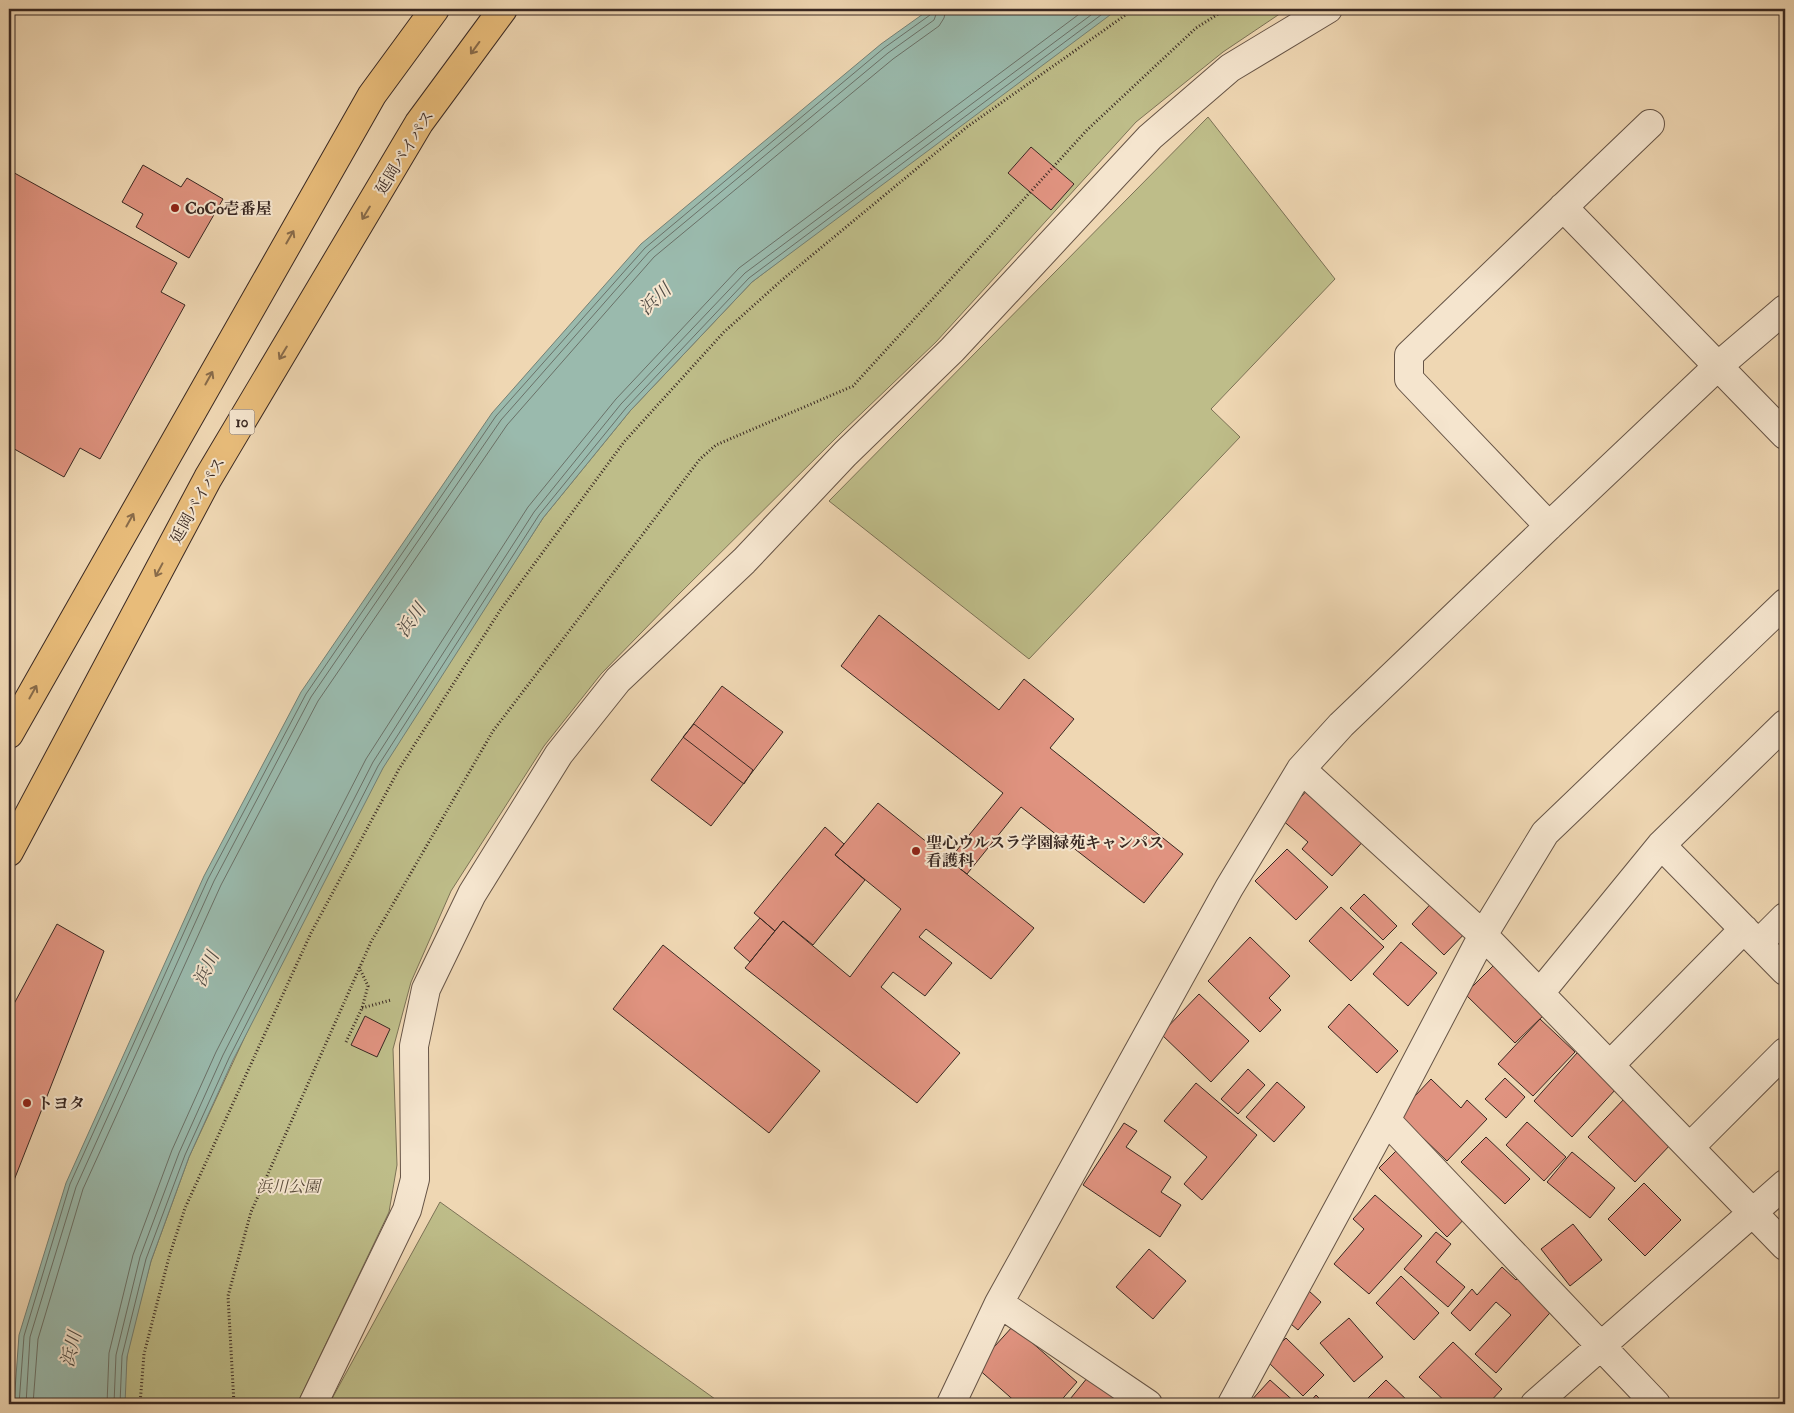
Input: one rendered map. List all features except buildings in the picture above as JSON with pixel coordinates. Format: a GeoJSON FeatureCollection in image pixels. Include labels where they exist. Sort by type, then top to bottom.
{"type":"FeatureCollection","features":[{"type":"Feature","properties":{"kind":"highway"},"geometry":{"type":"LineString","coordinates":[[9,734],[372,95],[435,9]]}},
{"type":"Feature","properties":{"kind":"highway","name":"延岡バイパス"},"geometry":{"type":"LineString","coordinates":[[9,852],[208,478],[419,123],[503,9]]}},
{"type":"Feature","properties":{"kind":"street"},"geometry":{"type":"LineString","coordinates":[[313,1404],[407,1210],[415,1179],[414,1046],[426,989],[472,894],[559,754],[618,680],[744,561],[845,454],[952,350],[1150,137],[1230,68],[1328,9]]}},
{"type":"Feature","properties":{"kind":"street"},"geometry":{"type":"LineString","coordinates":[[1550,526],[1408,379],[1409,355],[1650,124]]}},
{"type":"Feature","properties":{"kind":"street"},"geometry":{"type":"LineString","coordinates":[[1564,206],[1717,368],[1785,436]]}},
{"type":"Feature","properties":{"kind":"street"},"geometry":{"type":"LineString","coordinates":[[951,1404],[999,1304],[1229,888],[1301,769],[1341,726],[1550,526],[1717,368],[1785,310]]}},
{"type":"Feature","properties":{"kind":"street"},"geometry":{"type":"LineString","coordinates":[[1232,1404],[1386,1120],[1483,934],[1544,833],[1785,603]]}},
{"type":"Feature","properties":{"kind":"street"},"geometry":{"type":"LineString","coordinates":[[1540,994],[1661,845],[1785,724]]}},
{"type":"Feature","properties":{"kind":"street"},"geometry":{"type":"LineString","coordinates":[[1301,769],[1483,934],[1785,1246]]}},
{"type":"Feature","properties":{"kind":"street"},"geometry":{"type":"LineString","coordinates":[[1661,845],[1785,971]]}},
{"type":"Feature","properties":{"kind":"street"},"geometry":{"type":"LineString","coordinates":[[1610,1065],[1751,936],[1785,918]]}},
{"type":"Feature","properties":{"kind":"street"},"geometry":{"type":"LineString","coordinates":[[1690,1147],[1785,1052]]}},
{"type":"Feature","properties":{"kind":"street"},"geometry":{"type":"LineString","coordinates":[[1386,1120],[1656,1404]]}},
{"type":"Feature","properties":{"kind":"street"},"geometry":{"type":"LineString","coordinates":[[1535,1404],[1785,1184]]}},
{"type":"Feature","properties":{"kind":"street"},"geometry":{"type":"LineString","coordinates":[[999,1304],[1148,1404]]}},
{"type":"Feature","properties":{"kind":"path"},"geometry":{"type":"LineString","coordinates":[[140,1404],[144,1354],[169,1257],[190,1200],[311,933],[399,769],[501,609],[624,442],[724,332],[782,280],[967,127],[1134,9]]}},
{"type":"Feature","properties":{"kind":"path"},"geometry":{"type":"LineString","coordinates":[[1056,162],[1196,28],[1226,9]]}},
{"type":"Feature","properties":{"kind":"path"},"geometry":{"type":"LineString","coordinates":[[346,1042],[362,1008],[368,986],[359,967]]}},
{"type":"Feature","properties":{"kind":"green space","name":"浜川公園"},"geometry":{"type":"Polygon","coordinates":[[[1108,9],[1287,9],[1223,52],[1136,122],[936,342],[843,431],[601,674],[544,746],[451,891],[411,982],[393,1049],[397,1165],[389,1212],[297,1404],[122,1404],[128,1348],[151,1261],[189,1157],[301,916],[392,751],[543,518],[630,411],[752,282],[1108,9]]]}},
{"type":"Feature","properties":{"kind":"green space"},"geometry":{"type":"Polygon","coordinates":[[[1208,117],[1335,279],[1211,409],[1240,437],[1029,659],[829,501],[1208,117]]]}},
{"type":"Feature","properties":{"kind":"green space"},"geometry":{"type":"Polygon","coordinates":[[[440,1202],[722,1404],[329,1404],[440,1202]]]}},
{"type":"Feature","properties":{"kind":"water","name":"浜川"},"geometry":{"type":"Polygon","coordinates":[[[930,9],[1118,9],[752,282],[630,411],[543,518],[383,768],[233,1060],[189,1157],[151,1261],[127,1357],[125,1404],[14,1404],[19,1335],[66,1183],[204,876],[301,692],[492,413],[641,244],[881,44],[930,9]]]}},
{"type":"Feature","properties":{"kind":"place","name":"CoCo壱番屋"},"geometry":{"type":"Point","coordinates":[175,208]}},
{"type":"Feature","properties":{"kind":"place","name":"聖心ウルスラ学園緑苑キャンパス 看護科"},"geometry":{"type":"Point","coordinates":[916,851]}},
{"type":"Feature","properties":{"kind":"place","name":"トヨタ"},"geometry":{"type":"Point","coordinates":[27,1103]}}]}
